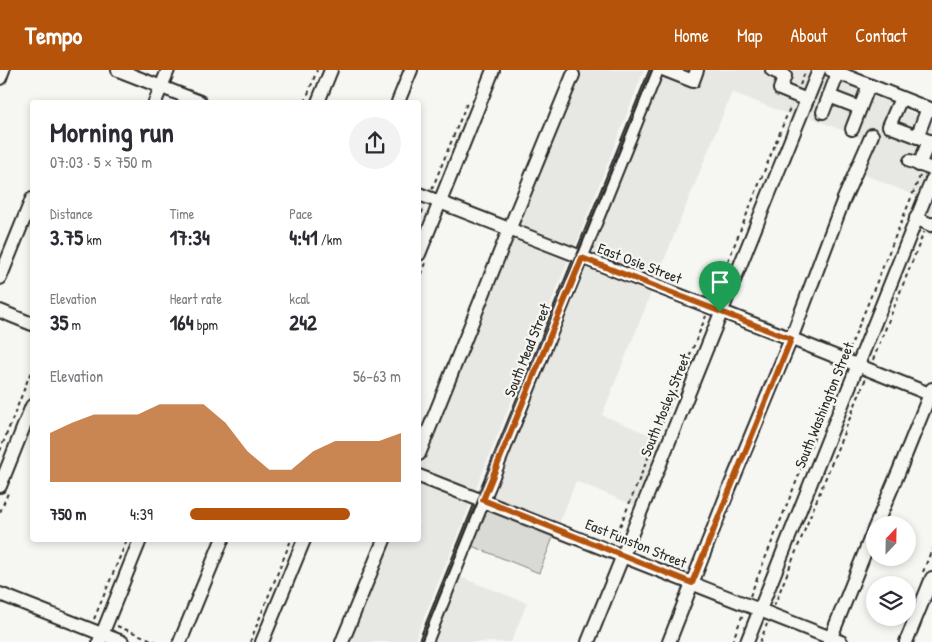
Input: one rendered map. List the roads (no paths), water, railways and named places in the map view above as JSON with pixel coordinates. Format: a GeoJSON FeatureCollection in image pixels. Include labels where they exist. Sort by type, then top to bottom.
{"type":"FeatureCollection","features":[{"type":"Feature","properties":{"kind":"street"},"geometry":{"type":"LineString","coordinates":[[0,78],[3,70]]}},
{"type":"Feature","properties":{"kind":"street"},"geometry":{"type":"LineString","coordinates":[[118,70],[195,100]]}},
{"type":"Feature","properties":{"kind":"street"},"geometry":{"type":"LineString","coordinates":[[155,100],[168,70]]}},
{"type":"Feature","properties":{"kind":"street"},"geometry":{"type":"LineString","coordinates":[[319,100],[331,70]]}},
{"type":"Feature","properties":{"kind":"street"},"geometry":{"type":"LineString","coordinates":[[399,100],[411,70]]}},
{"type":"Feature","properties":{"kind":"street"},"geometry":{"type":"LineString","coordinates":[[421,243],[429,198],[493,70]]}},
{"type":"Feature","properties":{"kind":"street","name":"South Mead Street"},"geometry":{"type":"LineString","coordinates":[[426,642],[657,70]]}},
{"type":"Feature","properties":{"kind":"street"},"geometry":{"type":"LineString","coordinates":[[665,70],[692,81],[697,70]]}},
{"type":"Feature","properties":{"kind":"street"},"geometry":{"type":"LineString","coordinates":[[772,70],[786,76],[780,89],[807,100]]}},
{"type":"Feature","properties":{"kind":"street","name":"South Mosley Street"},"geometry":{"type":"LineString","coordinates":[[588,642],[819,70]]}},
{"type":"Feature","properties":{"kind":"street"},"geometry":{"type":"LineString","coordinates":[[823,112],[830,96],[835,71],[930,109],[921,165]]}},
{"type":"Feature","properties":{"kind":"street"},"geometry":{"type":"LineString","coordinates":[[421,449],[573,75]]}},
{"type":"Feature","properties":{"kind":"street"},"geometry":{"type":"LineString","coordinates":[[852,129],[869,85]]}},
{"type":"Feature","properties":{"kind":"street"},"geometry":{"type":"LineString","coordinates":[[830,96],[860,108]]}},
{"type":"Feature","properties":{"kind":"street"},"geometry":{"type":"LineString","coordinates":[[901,98],[889,126],[926,140]]}},
{"type":"Feature","properties":{"kind":"street"},"geometry":{"type":"LineString","coordinates":[[669,642],[791,339],[843,201],[872,135]]}},
{"type":"Feature","properties":{"kind":"street","name":"South Washington Street"},"geometry":{"type":"LineString","coordinates":[[747,642],[765,612],[857,365],[925,222],[931,184]]}},
{"type":"Feature","properties":{"kind":"street","name":"East Osie Street"},"geometry":{"type":"LineString","coordinates":[[429,198],[931,393]]}},
{"type":"Feature","properties":{"kind":"street"},"geometry":{"type":"LineString","coordinates":[[0,278],[30,205]]}},
{"type":"Feature","properties":{"kind":"street"},"geometry":{"type":"LineString","coordinates":[[0,311],[30,323]]}},
{"type":"Feature","properties":{"kind":"street"},"geometry":{"type":"LineString","coordinates":[[879,516],[931,393]]}},
{"type":"Feature","properties":{"kind":"street"},"geometry":{"type":"LineString","coordinates":[[0,486],[30,411]]}},
{"type":"Feature","properties":{"kind":"street","name":"East Funston Street"},"geometry":{"type":"LineString","coordinates":[[421,477],[622,555],[834,641]]}},
{"type":"Feature","properties":{"kind":"street"},"geometry":{"type":"LineString","coordinates":[[98,629],[139,542]]}},
{"type":"Feature","properties":{"kind":"street"},"geometry":{"type":"LineString","coordinates":[[180,642],[221,542]]}},
{"type":"Feature","properties":{"kind":"street"},"geometry":{"type":"LineString","coordinates":[[262,642],[303,542]]}},
{"type":"Feature","properties":{"kind":"street"},"geometry":{"type":"LineString","coordinates":[[342,642],[383,542]]}},
{"type":"Feature","properties":{"kind":"street"},"geometry":{"type":"LineString","coordinates":[[834,641],[866,551]]}},
{"type":"Feature","properties":{"kind":"street"},"geometry":{"type":"LineString","coordinates":[[906,642],[932,578]]}},
{"type":"Feature","properties":{"kind":"street"},"geometry":{"type":"LineString","coordinates":[[0,594],[98,629],[122,642]]}},
{"type":"Feature","properties":{"kind":"railway"},"geometry":{"type":"LineString","coordinates":[[421,642],[652,70]]}}]}
